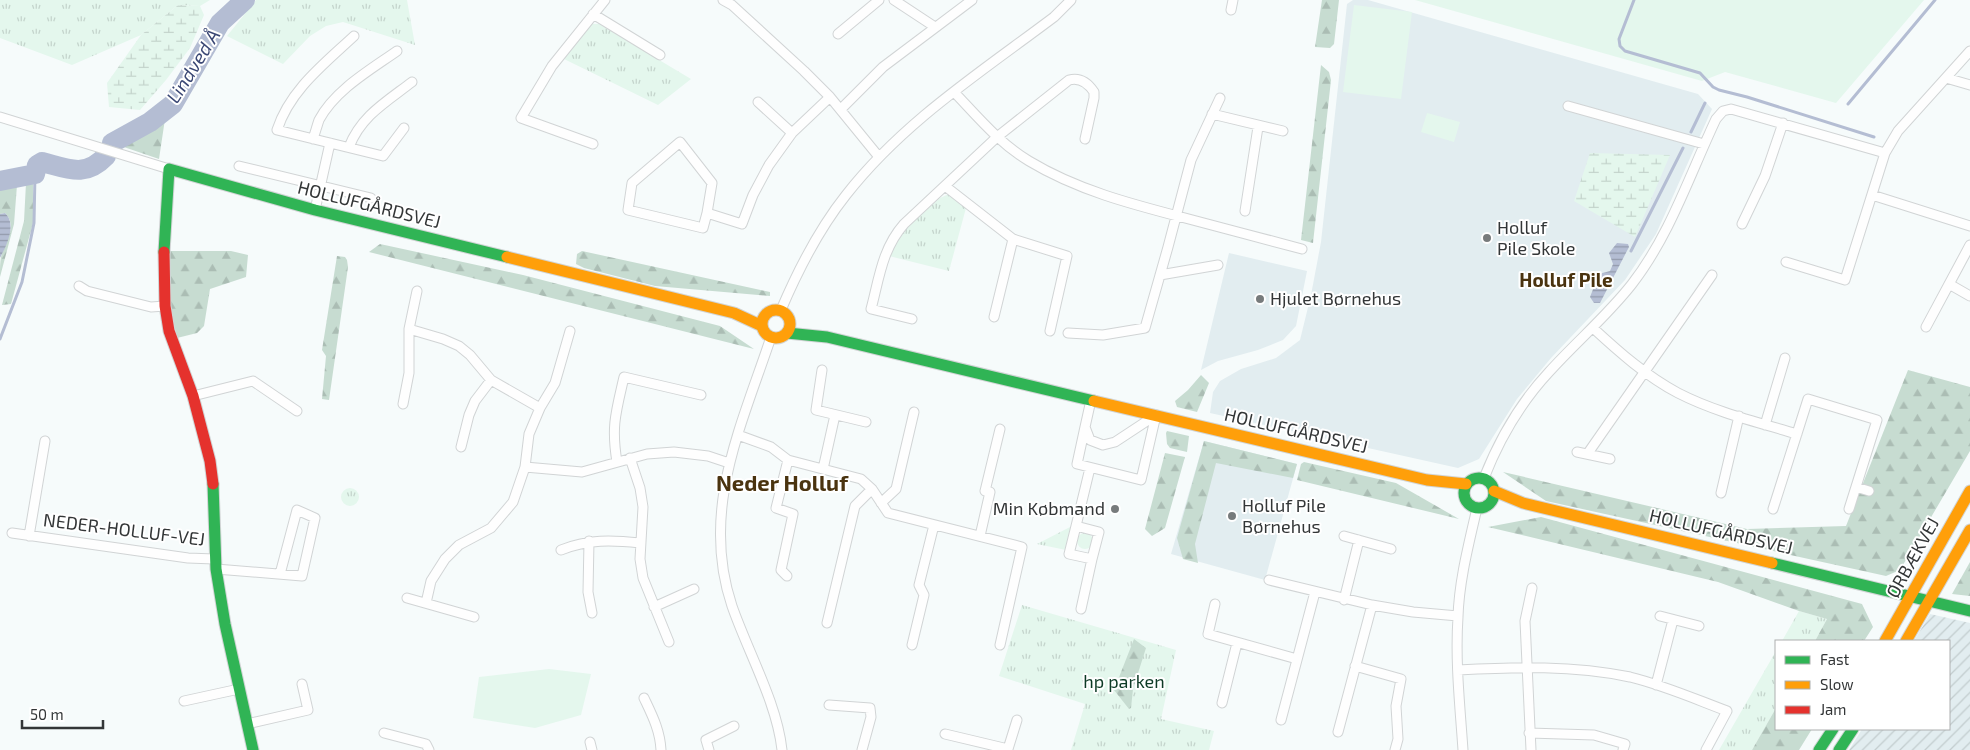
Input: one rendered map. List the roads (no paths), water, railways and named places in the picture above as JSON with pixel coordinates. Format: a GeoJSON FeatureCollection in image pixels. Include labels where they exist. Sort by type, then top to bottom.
{"type":"FeatureCollection","features":[{"type":"Feature","properties":{"kind":"street"},"geometry":{"type":"LineString","coordinates":[[593,144],[521,118],[552,66],[606,0]]}},
{"type":"Feature","properties":{"kind":"street"},"geometry":{"type":"LineString","coordinates":[[723,0],[732,5],[830,97],[879,157]]}},
{"type":"Feature","properties":{"kind":"street"},"geometry":{"type":"LineString","coordinates":[[838,34],[879,0]]}},
{"type":"Feature","properties":{"kind":"street"},"geometry":{"type":"LineString","coordinates":[[894,0],[935,27]]}},
{"type":"Feature","properties":{"kind":"street"},"geometry":{"type":"LineString","coordinates":[[841,109],[883,67],[972,0]]}},
{"type":"Feature","properties":{"kind":"street"},"geometry":{"type":"LineString","coordinates":[[781,310],[795,278],[820,234],[846,195],[879,157],[915,122],[1054,17],[1071,0]]}},
{"type":"Feature","properties":{"kind":"street"},"geometry":{"type":"LineString","coordinates":[[1231,10],[1233,0]]}},
{"type":"Feature","properties":{"kind":"street"},"geometry":{"type":"LineString","coordinates":[[593,14],[660,55]]}},
{"type":"Feature","properties":{"kind":"street"},"geometry":{"type":"LineString","coordinates":[[354,36],[296,92],[283,113],[278,130],[383,156],[404,128]]}},
{"type":"Feature","properties":{"kind":"street"},"geometry":{"type":"LineString","coordinates":[[313,139],[319,121],[332,104],[356,80],[397,51]]}},
{"type":"Feature","properties":{"kind":"street"},"geometry":{"type":"LineString","coordinates":[[1786,262],[1844,280],[1885,154],[1898,131],[1970,51]]}},
{"type":"Feature","properties":{"kind":"street"},"geometry":{"type":"LineString","coordinates":[[1946,78],[1970,85]]}},
{"type":"Feature","properties":{"kind":"street"},"geometry":{"type":"LineString","coordinates":[[912,319],[871,309],[886,250],[893,236],[997,137],[1069,80],[1081,80],[1094,92],[1085,139]]}},
{"type":"Feature","properties":{"kind":"street"},"geometry":{"type":"LineString","coordinates":[[349,148],[355,133],[363,122],[412,82]]}},
{"type":"Feature","properties":{"kind":"street"},"geometry":{"type":"LineString","coordinates":[[954,92],[997,137],[1027,160],[1087,190],[1124,203],[1302,249]]}},
{"type":"Feature","properties":{"kind":"street"},"geometry":{"type":"LineString","coordinates":[[708,213],[742,224],[753,194],[792,133],[830,97]]}},
{"type":"Feature","properties":{"kind":"street"},"geometry":{"type":"LineString","coordinates":[[1068,333],[1103,335],[1144,328],[1191,160],[1220,98]]}},
{"type":"Feature","properties":{"kind":"street"},"geometry":{"type":"LineString","coordinates":[[758,102],[792,133]]}},
{"type":"Feature","properties":{"kind":"street"},"geometry":{"type":"LineString","coordinates":[[1568,106],[1704,144]]}},
{"type":"Feature","properties":{"kind":"street"},"geometry":{"type":"LineString","coordinates":[[1484,478],[1505,434],[1548,372],[1593,328],[1633,283],[1652,254],[1669,223],[1716,119],[1723,111],[1731,109],[1885,154]]}},
{"type":"Feature","properties":{"kind":"street"},"geometry":{"type":"LineString","coordinates":[[1212,114],[1258,127],[1282,131]]}},
{"type":"Feature","properties":{"kind":"street","name":"HOLLUFGÅRDSVEJ"},"geometry":{"type":"LineString","coordinates":[[0,117],[169,169],[315,210],[763,320]]}},
{"type":"Feature","properties":{"kind":"street"},"geometry":{"type":"LineString","coordinates":[[1742,224],[1765,176],[1783,123]]}},
{"type":"Feature","properties":{"kind":"street"},"geometry":{"type":"LineString","coordinates":[[1245,211],[1258,127]]}},
{"type":"Feature","properties":{"kind":"street"},"geometry":{"type":"LineString","coordinates":[[680,142],[712,183],[708,213],[704,228],[628,210],[632,183],[680,142]]}},
{"type":"Feature","properties":{"kind":"street"},"geometry":{"type":"LineString","coordinates":[[315,210],[330,143]]}},
{"type":"Feature","properties":{"kind":"street"},"geometry":{"type":"LineString","coordinates":[[240,166],[371,198]]}},
{"type":"Feature","properties":{"kind":"street","name":"NEDER-HOLLUF-VEJ"},"geometry":{"type":"LineString","coordinates":[[169,169],[163,263],[165,306],[169,331],[193,396],[202,427],[212,479],[215,564],[253,750]]}},
{"type":"Feature","properties":{"kind":"street"},"geometry":{"type":"LineString","coordinates":[[945,186],[1013,240],[1068,256],[1050,331]]}},
{"type":"Feature","properties":{"kind":"street"},"geometry":{"type":"LineString","coordinates":[[1872,195],[1970,226]]}},
{"type":"Feature","properties":{"kind":"street"},"geometry":{"type":"LineString","coordinates":[[994,317],[1013,240]]}},
{"type":"Feature","properties":{"kind":"street"},"geometry":{"type":"LineString","coordinates":[[1926,327],[1970,244]]}},
{"type":"Feature","properties":{"kind":"street"},"geometry":{"type":"LineString","coordinates":[[1160,275],[1218,264]]}},
{"type":"Feature","properties":{"kind":"street"},"geometry":{"type":"LineString","coordinates":[[1588,454],[1712,276]]}},
{"type":"Feature","properties":{"kind":"street"},"geometry":{"type":"LineString","coordinates":[[1949,284],[1970,296]]}},
{"type":"Feature","properties":{"kind":"street"},"geometry":{"type":"LineString","coordinates":[[80,286],[87,291],[151,307],[165,306]]}},
{"type":"Feature","properties":{"kind":"street"},"geometry":{"type":"LineString","coordinates":[[403,404],[409,373],[409,330],[417,291]]}},
{"type":"Feature","properties":{"kind":"street"},"geometry":{"type":"LineString","coordinates":[[772,310],[781,310],[787,314],[790,325],[787,333],[780,338],[771,338],[765,333],[763,320],[772,310]]}},
{"type":"Feature","properties":{"kind":"street","name":"HOLLUFGÅRDSVEJ"},"geometry":{"type":"LineString","coordinates":[[790,320],[827,337]]}},
{"type":"Feature","properties":{"kind":"street"},"geometry":{"type":"LineString","coordinates":[[1593,328],[1622,355],[1677,393],[1710,407],[1797,434]]}},
{"type":"Feature","properties":{"kind":"street"},"geometry":{"type":"LineString","coordinates":[[409,330],[443,339],[459,346],[491,380],[540,408]]}},
{"type":"Feature","properties":{"kind":"street"},"geometry":{"type":"LineString","coordinates":[[426,602],[430,581],[445,559],[459,545],[491,528],[513,502],[525,467],[530,434],[540,408],[555,383],[570,331]]}},
{"type":"Feature","properties":{"kind":"street","name":"HOLLUFGÅRDSVEJ"},"geometry":{"type":"LineString","coordinates":[[787,333],[827,337],[1464,490]]}},
{"type":"Feature","properties":{"kind":"street"},"geometry":{"type":"LineString","coordinates":[[771,338],[729,463],[722,500],[720,542],[732,606],[770,704],[780,735],[782,750]]}},
{"type":"Feature","properties":{"kind":"street"},"geometry":{"type":"LineString","coordinates":[[1765,425],[1785,358]]}},
{"type":"Feature","properties":{"kind":"street"},"geometry":{"type":"LineString","coordinates":[[822,370],[816,410],[866,422]]}},
{"type":"Feature","properties":{"kind":"street"},"geometry":{"type":"LineString","coordinates":[[617,462],[614,419],[624,377],[701,395]]}},
{"type":"Feature","properties":{"kind":"street"},"geometry":{"type":"LineString","coordinates":[[461,447],[469,415],[475,402],[491,380]]}},
{"type":"Feature","properties":{"kind":"street"},"geometry":{"type":"LineString","coordinates":[[193,396],[253,381],[297,411]]}},
{"type":"Feature","properties":{"kind":"street"},"geometry":{"type":"LineString","coordinates":[[1773,509],[1808,399],[1877,420],[1849,509]]}},
{"type":"Feature","properties":{"kind":"street"},"geometry":{"type":"LineString","coordinates":[[1091,400],[1077,464],[1141,480],[1156,415]]}},
{"type":"Feature","properties":{"kind":"street"},"geometry":{"type":"LineString","coordinates":[[881,503],[896,490],[914,412]]}},
{"type":"Feature","properties":{"kind":"street"},"geometry":{"type":"LineString","coordinates":[[823,469],[836,415]]}},
{"type":"Feature","properties":{"kind":"street"},"geometry":{"type":"LineString","coordinates":[[1085,427],[1090,440],[1103,445],[1115,442],[1156,415]]}},
{"type":"Feature","properties":{"kind":"street"},"geometry":{"type":"LineString","coordinates":[[1721,493],[1739,416]]}},
{"type":"Feature","properties":{"kind":"street"},"geometry":{"type":"LineString","coordinates":[[980,536],[990,492],[985,491],[1000,429]]}},
{"type":"Feature","properties":{"kind":"street"},"geometry":{"type":"LineString","coordinates":[[738,435],[771,447],[788,460],[861,478],[872,489],[888,513],[1022,547],[1000,645]]}},
{"type":"Feature","properties":{"kind":"street","name":"NEDER-HOLLUF-VEJ"},"geometry":{"type":"LineString","coordinates":[[29,536],[45,441]]}},
{"type":"Feature","properties":{"kind":"street"},"geometry":{"type":"LineString","coordinates":[[525,467],[582,472],[647,454],[674,452],[708,456],[729,463]]}},
{"type":"Feature","properties":{"kind":"street"},"geometry":{"type":"LineString","coordinates":[[1577,452],[1610,459]]}},
{"type":"Feature","properties":{"kind":"street"},"geometry":{"type":"LineString","coordinates":[[630,458],[640,488],[643,507],[640,543],[643,578],[669,642]]}},
{"type":"Feature","properties":{"kind":"street"},"geometry":{"type":"LineString","coordinates":[[787,576],[781,570],[793,514],[776,508],[788,460]]}},
{"type":"Feature","properties":{"kind":"street"},"geometry":{"type":"LineString","coordinates":[[1090,468],[1069,554],[1092,559]]}},
{"type":"Feature","properties":{"kind":"street"},"geometry":{"type":"LineString","coordinates":[[1474,478],[1484,478],[1491,483],[1493,496],[1485,507],[1477,508],[1468,504],[1464,490],[1474,478]]}},
{"type":"Feature","properties":{"kind":"street"},"geometry":{"type":"LineString","coordinates":[[1856,487],[1869,491]]}},
{"type":"Feature","properties":{"kind":"street"},"geometry":{"type":"LineString","coordinates":[[827,623],[855,506],[872,489]]}},
{"type":"Feature","properties":{"kind":"street","name":"ØRBÆKVEJ"},"geometry":{"type":"LineString","coordinates":[[1886,640],[1970,491]]}},
{"type":"Feature","properties":{"kind":"street","name":"HOLLUFGÅRDSVEJ"},"geometry":{"type":"LineString","coordinates":[[1493,496],[1970,611]]}},
{"type":"Feature","properties":{"kind":"street"},"geometry":{"type":"LineString","coordinates":[[1463,750],[1458,670],[1458,616],[1466,557],[1477,508]]}},
{"type":"Feature","properties":{"kind":"street","name":"NEDER-HOLLUF-VEJ"},"geometry":{"type":"LineString","coordinates":[[12,533],[188,558],[280,574],[302,576],[315,518],[296,510],[280,574]]}},
{"type":"Feature","properties":{"kind":"street"},"geometry":{"type":"LineString","coordinates":[[912,645],[924,595],[919,585],[934,525]]}},
{"type":"Feature","properties":{"kind":"street"},"geometry":{"type":"LineString","coordinates":[[1076,526],[1099,532],[1081,610]]}},
{"type":"Feature","properties":{"kind":"street","name":"ØRBÆKVEJ"},"geometry":{"type":"LineString","coordinates":[[1907,640],[1970,530]]}},
{"type":"Feature","properties":{"kind":"street"},"geometry":{"type":"LineString","coordinates":[[1344,536],[1390,549]]}},
{"type":"Feature","properties":{"kind":"street"},"geometry":{"type":"LineString","coordinates":[[561,550],[590,541],[607,540],[640,543]]}},
{"type":"Feature","properties":{"kind":"street"},"geometry":{"type":"LineString","coordinates":[[1344,600],[1359,540]]}},
{"type":"Feature","properties":{"kind":"street"},"geometry":{"type":"LineString","coordinates":[[590,541],[588,592],[592,612]]}},
{"type":"Feature","properties":{"kind":"street"},"geometry":{"type":"LineString","coordinates":[[1269,580],[1344,600],[1413,612],[1458,616]]}},
{"type":"Feature","properties":{"kind":"street"},"geometry":{"type":"LineString","coordinates":[[1531,750],[1525,621],[1532,588]]}},
{"type":"Feature","properties":{"kind":"street"},"geometry":{"type":"LineString","coordinates":[[654,607],[694,589]]}},
{"type":"Feature","properties":{"kind":"street"},"geometry":{"type":"LineString","coordinates":[[1281,720],[1315,592]]}},
{"type":"Feature","properties":{"kind":"street"},"geometry":{"type":"LineString","coordinates":[[407,598],[474,617]]}},
{"type":"Feature","properties":{"kind":"street"},"geometry":{"type":"LineString","coordinates":[[1215,604],[1208,634],[1297,659]]}},
{"type":"Feature","properties":{"kind":"street"},"geometry":{"type":"LineString","coordinates":[[1338,732],[1372,605]]}},
{"type":"Feature","properties":{"kind":"street"},"geometry":{"type":"LineString","coordinates":[[1660,616],[1699,626]]}},
{"type":"Feature","properties":{"kind":"street"},"geometry":{"type":"LineString","coordinates":[[1656,685],[1673,620]]}},
{"type":"Feature","properties":{"kind":"street"},"geometry":{"type":"LineString","coordinates":[[1222,703],[1237,643]]}},
{"type":"Feature","properties":{"kind":"street"},"geometry":{"type":"LineString","coordinates":[[1355,666],[1401,679],[1396,706],[1398,739],[1395,750]]}},
{"type":"Feature","properties":{"kind":"street"},"geometry":{"type":"LineString","coordinates":[[1458,670],[1527,666],[1594,671],[1656,685],[1727,711],[1706,750]]}},
{"type":"Feature","properties":{"kind":"street"},"geometry":{"type":"LineString","coordinates":[[247,724],[308,710],[302,684]]}},
{"type":"Feature","properties":{"kind":"street"},"geometry":{"type":"LineString","coordinates":[[184,701],[239,688]]}},
{"type":"Feature","properties":{"kind":"street"},"geometry":{"type":"LineString","coordinates":[[644,698],[656,724],[661,750]]}},
{"type":"Feature","properties":{"kind":"street"},"geometry":{"type":"LineString","coordinates":[[829,705],[870,708],[871,717],[862,750]]}},
{"type":"Feature","properties":{"kind":"street"},"geometry":{"type":"LineString","coordinates":[[945,734],[979,746],[1008,750],[1017,720]]}},
{"type":"Feature","properties":{"kind":"street"},"geometry":{"type":"LineString","coordinates":[[709,750],[706,740],[734,726]]}},
{"type":"Feature","properties":{"kind":"street"},"geometry":{"type":"LineString","coordinates":[[1819,750],[1831,730]]}},
{"type":"Feature","properties":{"kind":"street"},"geometry":{"type":"LineString","coordinates":[[1839,750],[1852,730]]}},
{"type":"Feature","properties":{"kind":"street"},"geometry":{"type":"LineString","coordinates":[[384,733],[426,744],[429,750]]}},
{"type":"Feature","properties":{"kind":"street"},"geometry":{"type":"LineString","coordinates":[[1529,733],[1594,735],[1624,744],[1623,750]]}},
{"type":"Feature","properties":{"kind":"water"},"geometry":{"type":"Polygon","coordinates":[[[5,213],[9,218],[11,229],[0,258],[0,214],[5,213]]]}},
{"type":"Feature","properties":{"kind":"water"},"geometry":{"type":"Polygon","coordinates":[[[1617,243],[1628,244],[1629,247],[1600,303],[1594,303],[1590,297],[1599,274],[1610,271],[1613,264],[1609,253],[1617,243]]]}},
{"type":"Feature","properties":{"kind":"waterway","name":"Lindved Å"},"geometry":{"type":"LineString","coordinates":[[112,143],[150,122],[173,104],[220,23],[245,0]]}},
{"type":"Feature","properties":{"kind":"waterway"},"geometry":{"type":"LineString","coordinates":[[1634,0],[1619,39],[1620,46],[1625,51],[1700,73],[1713,87],[1719,90],[1874,137]]}},
{"type":"Feature","properties":{"kind":"waterway"},"geometry":{"type":"LineString","coordinates":[[1848,104],[1935,0]]}},
{"type":"Feature","properties":{"kind":"waterway"},"geometry":{"type":"LineString","coordinates":[[1691,132],[1705,103]]}},
{"type":"Feature","properties":{"kind":"waterway"},"geometry":{"type":"LineString","coordinates":[[1631,251],[1683,148]]}},
{"type":"Feature","properties":{"kind":"waterway","name":"Lindved Å"},"geometry":{"type":"LineString","coordinates":[[0,181],[35,174],[37,165],[42,162],[76,170],[91,167],[106,156]]}},
{"type":"Feature","properties":{"kind":"waterway"},"geometry":{"type":"LineString","coordinates":[[0,339],[22,282],[34,223],[35,174]]}},
{"type":"Feature","properties":{"kind":"place","name":"Holluf Pile Skole"},"geometry":{"type":"Point","coordinates":[1487,238]}},
{"type":"Feature","properties":{"kind":"place","name":"Hjulet Børnehus"},"geometry":{"type":"Point","coordinates":[1260,299]}},
{"type":"Feature","properties":{"kind":"place","name":"Min Købmand"},"geometry":{"type":"Point","coordinates":[1115,509]}},
{"type":"Feature","properties":{"kind":"place","name":"Holluf Pile Børnehus"},"geometry":{"type":"Point","coordinates":[1232,516]}},
{"type":"Feature","properties":{"kind":"district","name":"Holluf Pile"},"geometry":{"type":"Point","coordinates":[1566,280]}},
{"type":"Feature","properties":{"kind":"district","name":"Neder Holluf"},"geometry":{"type":"Point","coordinates":[782,483]}},
{"type":"Feature","properties":{"kind":"park label","name":"hp parken"},"geometry":{"type":"Point","coordinates":[1124,682]}}]}
